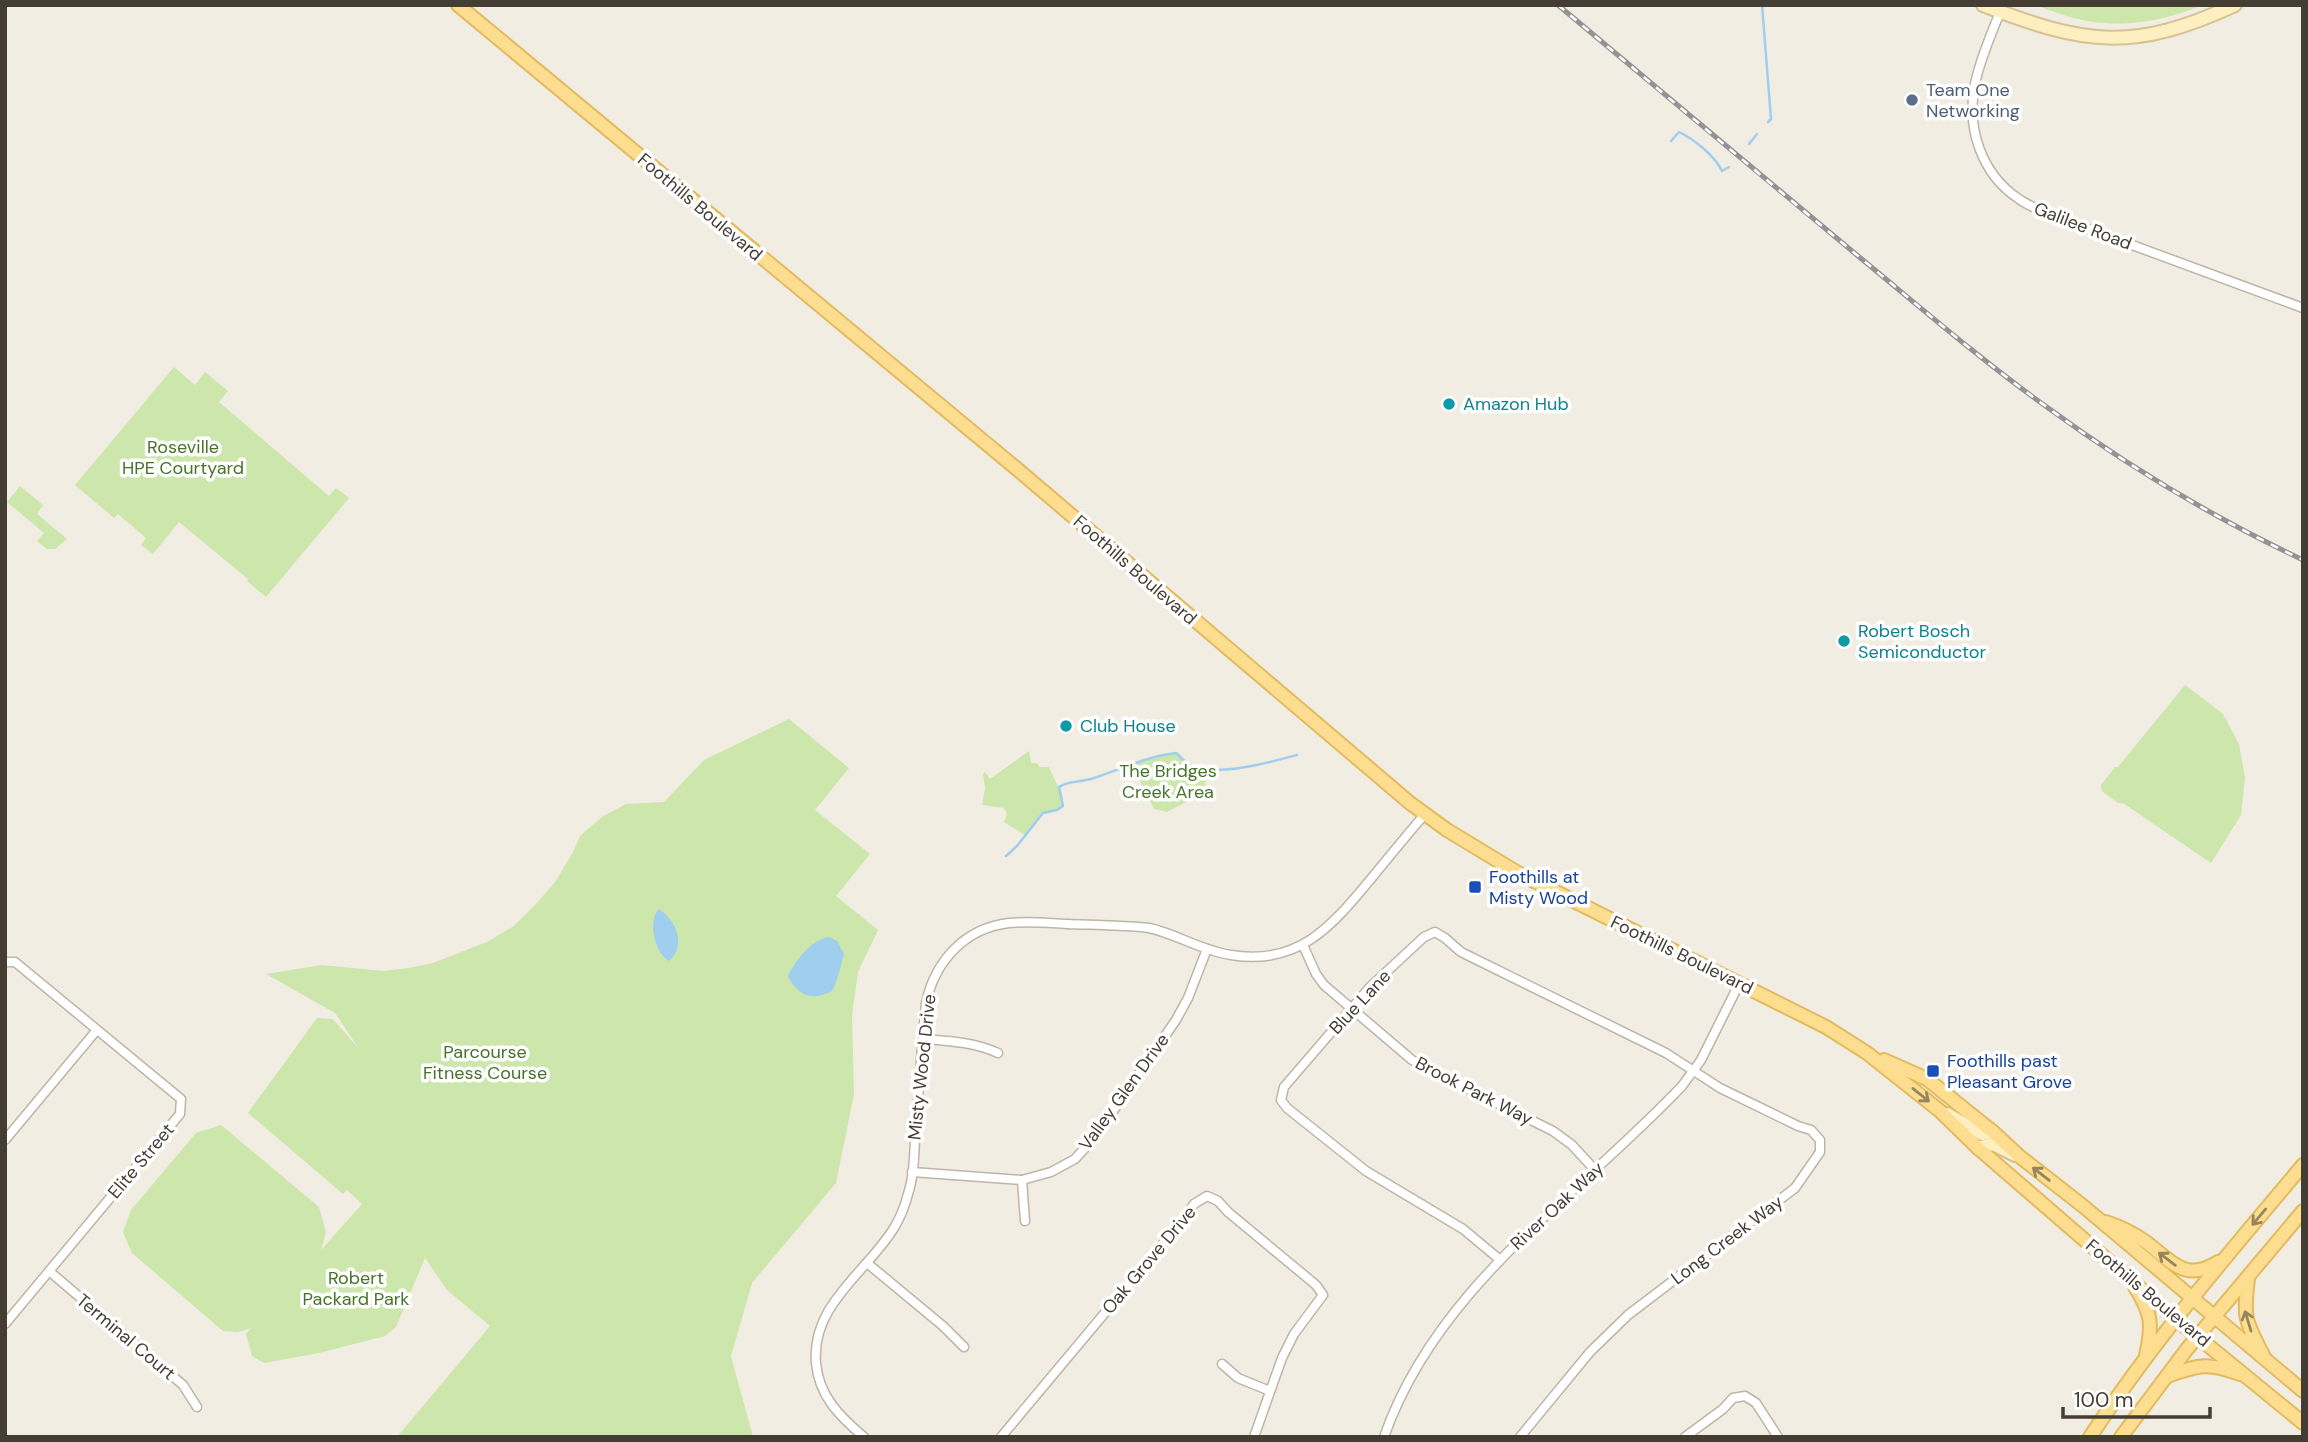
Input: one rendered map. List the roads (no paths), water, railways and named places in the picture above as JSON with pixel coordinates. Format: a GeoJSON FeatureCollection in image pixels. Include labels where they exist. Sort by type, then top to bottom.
{"type":"FeatureCollection","features":[{"type":"Feature","properties":{"kind":"main road","name":"Foothills Boulevard"},"geometry":{"type":"LineString","coordinates":[[458,5],[1425,814],[1488,857],[1826,1027],[1867,1053],[1940,1111],[1978,1148],[2177,1320],[2303,1423]]}},
{"type":"Feature","properties":{"kind":"main road","name":"Foothills Boulevard"},"geometry":{"type":"LineString","coordinates":[[1867,1053],[1927,1079],[2303,1391]]}},
{"type":"Feature","properties":{"kind":"main road"},"geometry":{"type":"LineString","coordinates":[[2090,1437],[2192,1299],[2303,1165]]}},
{"type":"Feature","properties":{"kind":"main road"},"geometry":{"type":"LineString","coordinates":[[2121,1437],[2198,1336],[2303,1211]]}},
{"type":"Feature","properties":{"kind":"main road"},"geometry":{"type":"LineString","coordinates":[[2099,1220],[2126,1228],[2183,1270],[2202,1270],[2227,1256]]}},
{"type":"Feature","properties":{"kind":"main road"},"geometry":{"type":"LineString","coordinates":[[2127,1275],[2149,1311],[2151,1334],[2146,1359]]}},
{"type":"Feature","properties":{"kind":"main road"},"geometry":{"type":"LineString","coordinates":[[2248,1278],[2244,1313],[2246,1323],[2266,1361]]}},
{"type":"Feature","properties":{"kind":"main road"},"geometry":{"type":"LineString","coordinates":[[2166,1376],[2202,1365],[2218,1366],[2249,1377]]}},
{"type":"Feature","properties":{"kind":"street"},"geometry":{"type":"LineString","coordinates":[[1983,5],[2062,33],[2092,38],[2125,39],[2163,33],[2201,21],[2235,5]]}},
{"type":"Feature","properties":{"kind":"street","name":"Galilee Road"},"geometry":{"type":"LineString","coordinates":[[2000,12],[1978,73],[1972,118],[1981,152],[1989,168],[2006,189],[2048,214],[2303,308]]}},
{"type":"Feature","properties":{"kind":"street","name":"Misty Wood Drive"},"geometry":{"type":"LineString","coordinates":[[864,1437],[830,1404],[819,1379],[816,1354],[820,1328],[826,1313],[885,1240],[900,1216],[910,1190],[926,1003],[937,970],[960,943],[990,927],[1024,923],[1149,928],[1233,956],[1258,957],[1303,945],[1332,925],[1425,814]]}},
{"type":"Feature","properties":{"kind":"street","name":"Blue Lane"},"geometry":{"type":"LineString","coordinates":[[1500,1259],[1464,1229],[1355,1163],[1287,1108],[1281,1100],[1284,1087],[1370,987],[1424,937],[1434,932],[1461,952],[1666,1053],[1694,1070]]}},
{"type":"Feature","properties":{"kind":"street","name":"Brook Park Way"},"geometry":{"type":"LineString","coordinates":[[1303,945],[1324,985],[1421,1066],[1553,1131],[1572,1145],[1595,1170]]}},
{"type":"Feature","properties":{"kind":"street","name":"Valley Glen Drive"},"geometry":{"type":"LineString","coordinates":[[912,1172],[1022,1180],[1064,1166],[1085,1149],[1183,1009],[1207,949]]}},
{"type":"Feature","properties":{"kind":"street"},"geometry":{"type":"LineString","coordinates":[[5,962],[15,962],[96,1031],[5,1140]]}},
{"type":"Feature","properties":{"kind":"street","name":"River Oak Way"},"geometry":{"type":"LineString","coordinates":[[1384,1437],[1400,1400],[1427,1352],[1455,1311],[1500,1259],[1670,1099],[1694,1070],[1740,984]]}},
{"type":"Feature","properties":{"kind":"street","name":"Elite Street"},"geometry":{"type":"LineString","coordinates":[[49,1271],[180,1114],[180,1099],[96,1031]]}},
{"type":"Feature","properties":{"kind":"street"},"geometry":{"type":"LineString","coordinates":[[923,1039],[966,1043],[999,1053]]}},
{"type":"Feature","properties":{"kind":"street","name":"Long Creek Way"},"geometry":{"type":"LineString","coordinates":[[1520,1437],[1608,1333],[1779,1201],[1800,1182],[1821,1152],[1821,1140],[1811,1130],[1720,1088],[1694,1070]]}},
{"type":"Feature","properties":{"kind":"street"},"geometry":{"type":"LineString","coordinates":[[1940,1111],[1982,1134],[1993,1132]]}},
{"type":"Feature","properties":{"kind":"street"},"geometry":{"type":"LineString","coordinates":[[1978,1148],[1993,1144],[2019,1156]]}},
{"type":"Feature","properties":{"kind":"street"},"geometry":{"type":"LineString","coordinates":[[1022,1180],[1025,1222]]}},
{"type":"Feature","properties":{"kind":"street","name":"Oak Grove Drive"},"geometry":{"type":"LineString","coordinates":[[1001,1437],[1194,1204],[1207,1196],[1218,1201],[1323,1294],[1294,1335],[1282,1358],[1254,1437]]}},
{"type":"Feature","properties":{"kind":"street"},"geometry":{"type":"LineString","coordinates":[[867,1263],[943,1326],[964,1347]]}},
{"type":"Feature","properties":{"kind":"street"},"geometry":{"type":"LineString","coordinates":[[5,1324],[49,1271]]}},
{"type":"Feature","properties":{"kind":"street","name":"Terminal Court"},"geometry":{"type":"LineString","coordinates":[[49,1271],[183,1385],[197,1407]]}},
{"type":"Feature","properties":{"kind":"street"},"geometry":{"type":"LineString","coordinates":[[1222,1364],[1238,1378],[1270,1391]]}},
{"type":"Feature","properties":{"kind":"street"},"geometry":{"type":"LineString","coordinates":[[1685,1437],[1723,1409],[1733,1398],[1745,1396],[1756,1403],[1778,1437]]}},
{"type":"Feature","properties":{"kind":"water"},"geometry":{"type":"Polygon","coordinates":[[[659,909],[670,920],[677,934],[677,948],[669,961],[660,951],[654,937],[655,914],[659,909]]]}},
{"type":"Feature","properties":{"kind":"water"},"geometry":{"type":"Polygon","coordinates":[[[829,937],[837,941],[844,954],[835,984],[828,993],[819,996],[803,993],[794,986],[788,976],[805,952],[816,942],[829,937]]]}},
{"type":"Feature","properties":{"kind":"waterway"},"geometry":{"type":"LineString","coordinates":[[1762,5],[1771,119],[1768,122]]}},
{"type":"Feature","properties":{"kind":"waterway"},"geometry":{"type":"LineString","coordinates":[[1671,141],[1679,132],[1704,148],[1722,171],[1729,167]]}},
{"type":"Feature","properties":{"kind":"waterway"},"geometry":{"type":"LineString","coordinates":[[1749,144],[1757,134]]}},
{"type":"Feature","properties":{"kind":"waterway"},"geometry":{"type":"LineString","coordinates":[[1006,856],[1043,813],[1063,806],[1059,787],[1066,784],[1176,753],[1191,766],[1218,770],[1246,767],[1297,755]]}},
{"type":"Feature","properties":{"kind":"railway"},"geometry":{"type":"LineString","coordinates":[[1558,5],[1927,313],[2020,387],[2075,427],[2170,489],[2303,560]]}},
{"type":"Feature","properties":{"kind":"place","name":"Team One Networking"},"geometry":{"type":"Point","coordinates":[1912,100]}},
{"type":"Feature","properties":{"kind":"place","name":"Amazon Hub"},"geometry":{"type":"Point","coordinates":[1449,404]}},
{"type":"Feature","properties":{"kind":"place","name":"Robert Bosch Semiconductor"},"geometry":{"type":"Point","coordinates":[1844,641]}},
{"type":"Feature","properties":{"kind":"place","name":"Club House"},"geometry":{"type":"Point","coordinates":[1066,726]}},
{"type":"Feature","properties":{"kind":"place","name":"Foothills at Misty Wood"},"geometry":{"type":"Point","coordinates":[1475,887]}},
{"type":"Feature","properties":{"kind":"place","name":"Foothills past Pleasant Grove"},"geometry":{"type":"Point","coordinates":[1933,1071]}},
{"type":"Feature","properties":{"kind":"park label","name":"Roseville HPE Courtyard"},"geometry":{"type":"Point","coordinates":[183,457]}},
{"type":"Feature","properties":{"kind":"park label","name":"The Bridges Creek Area"},"geometry":{"type":"Point","coordinates":[1168,781]}},
{"type":"Feature","properties":{"kind":"park label","name":"Parcourse Fitness Course"},"geometry":{"type":"Point","coordinates":[485,1062]}},
{"type":"Feature","properties":{"kind":"park label","name":"Robert Packard Park"},"geometry":{"type":"Point","coordinates":[356,1288]}}]}
